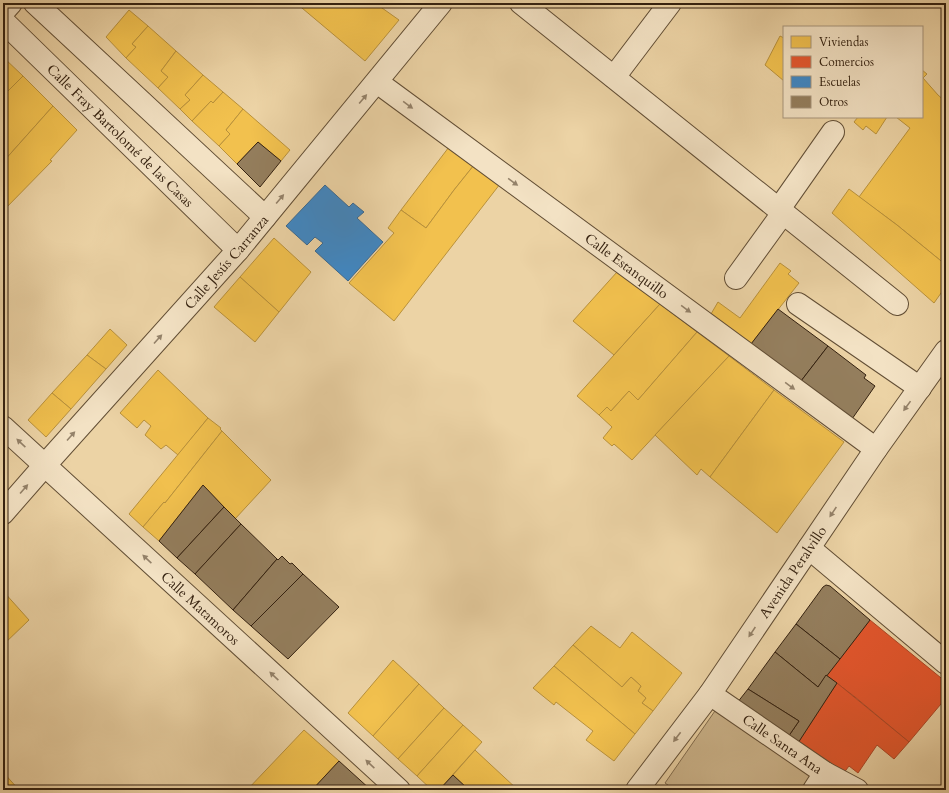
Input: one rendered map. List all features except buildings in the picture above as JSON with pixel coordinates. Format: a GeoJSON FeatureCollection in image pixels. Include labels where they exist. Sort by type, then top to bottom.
{"type":"FeatureCollection","features":[{"type":"Feature","properties":{"kind":"street"},"geometry":{"type":"LineString","coordinates":[[3,12],[11,3]]}},
{"type":"Feature","properties":{"kind":"street"},"geometry":{"type":"LineString","coordinates":[[35,3],[265,217]]}},
{"type":"Feature","properties":{"kind":"street","name":"Calle Jesús Carranza"},"geometry":{"type":"LineString","coordinates":[[3,513],[238,250],[441,3]]}},
{"type":"Feature","properties":{"kind":"street"},"geometry":{"type":"LineString","coordinates":[[521,3],[897,304]]}},
{"type":"Feature","properties":{"kind":"street"},"geometry":{"type":"LineString","coordinates":[[614,77],[670,3]]}},
{"type":"Feature","properties":{"kind":"street","name":"Calle Fray Bartolomé de las Casas"},"geometry":{"type":"LineString","coordinates":[[3,21],[238,250]]}},
{"type":"Feature","properties":{"kind":"street","name":"Calle Estanquillo"},"geometry":{"type":"LineString","coordinates":[[377,82],[876,449]]}},
{"type":"Feature","properties":{"kind":"street"},"geometry":{"type":"LineString","coordinates":[[736,278],[833,132]]}},
{"type":"Feature","properties":{"kind":"street"},"geometry":{"type":"LineString","coordinates":[[798,304],[920,388]]}},
{"type":"Feature","properties":{"kind":"street","name":"Avenida Peralvillo"},"geometry":{"type":"LineString","coordinates":[[637,790],[710,694],[876,449],[946,351]]}},
{"type":"Feature","properties":{"kind":"street","name":"Calle Matamoros"},"geometry":{"type":"LineString","coordinates":[[3,426],[398,790]]}},
{"type":"Feature","properties":{"kind":"street"},"geometry":{"type":"LineString","coordinates":[[809,548],[946,663]]}},
{"type":"Feature","properties":{"kind":"street","name":"Calle Santa Ana"},"geometry":{"type":"LineString","coordinates":[[710,694],[820,782],[857,790]]}},
{"type":"Feature","properties":{"kind":"shaded area"},"geometry":{"type":"Polygon","coordinates":[[[717,708],[812,777],[803,790],[675,790],[665,783],[717,708]]]}}]}
